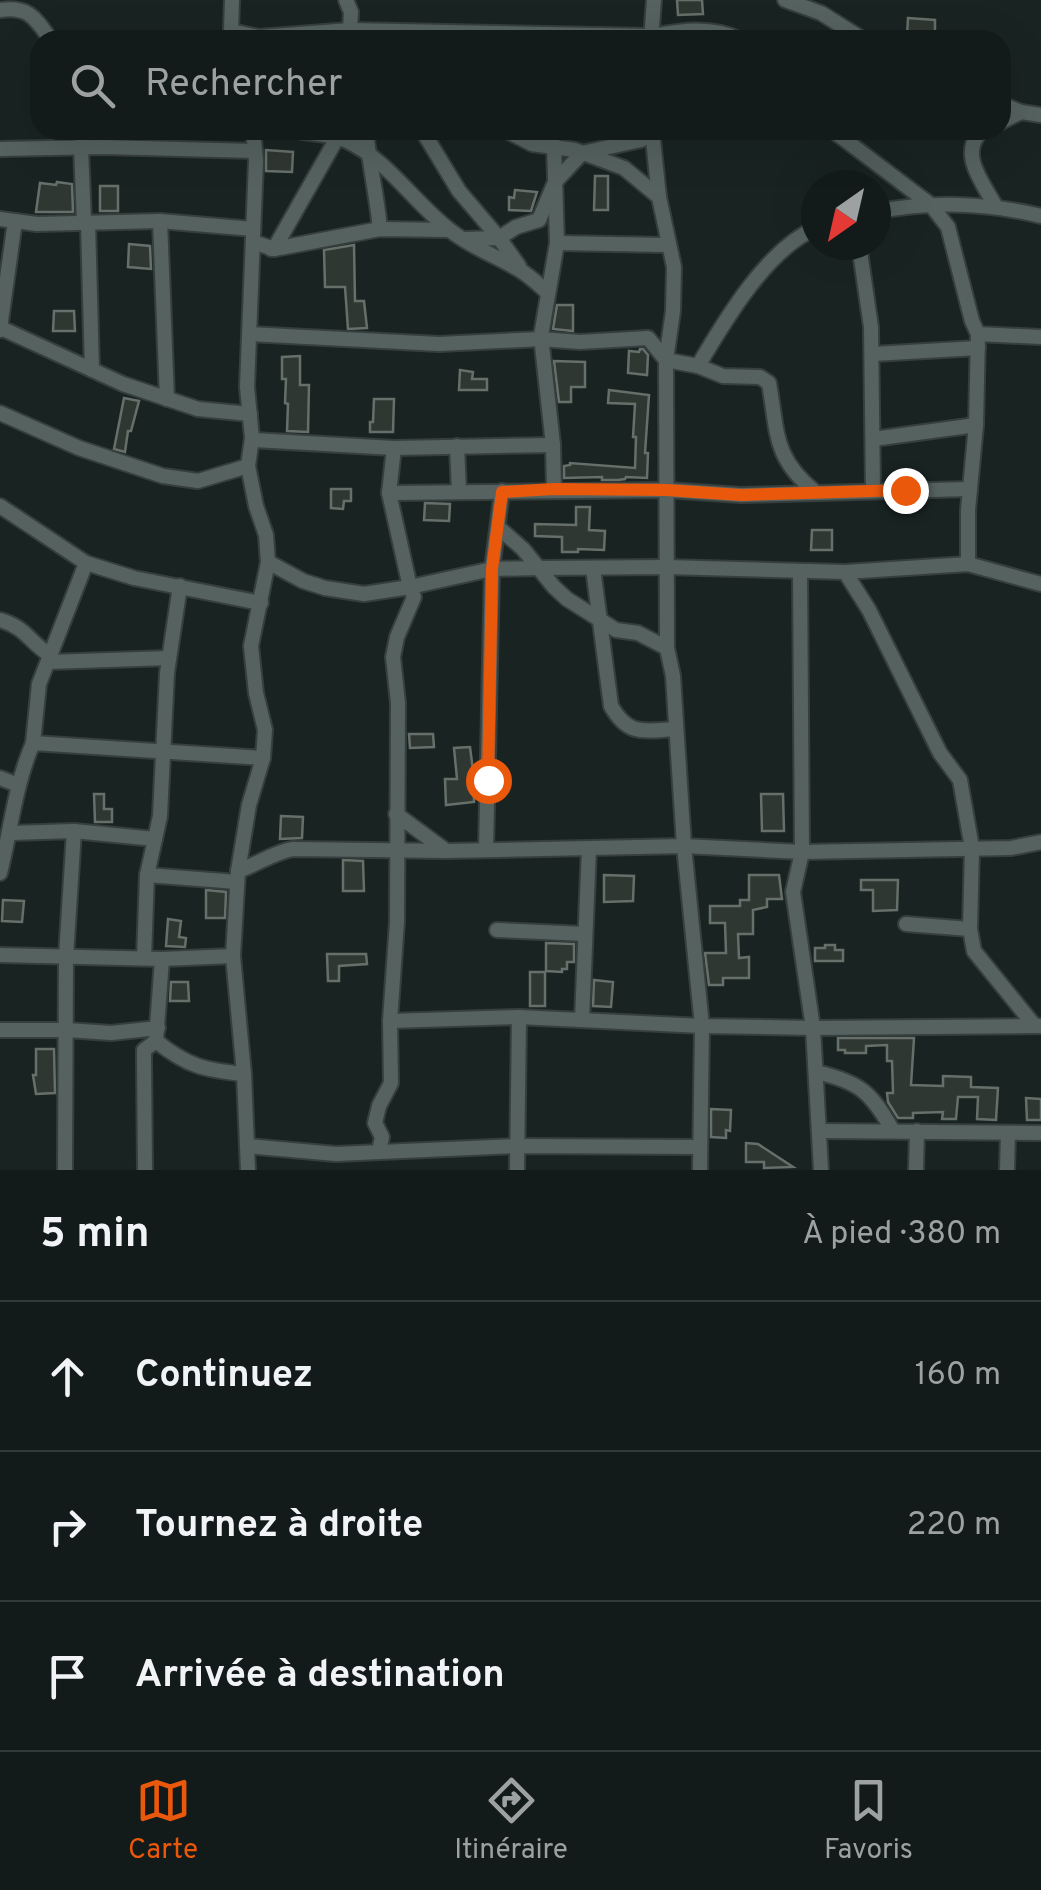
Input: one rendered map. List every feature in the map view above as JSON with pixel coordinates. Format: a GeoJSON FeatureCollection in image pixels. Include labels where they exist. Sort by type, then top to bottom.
{"type":"FeatureCollection","features":[{"type":"Feature","properties":{"kind":"street"},"geometry":{"type":"LineString","coordinates":[[232,0],[232,30]]}},
{"type":"Feature","properties":{"kind":"street"},"geometry":{"type":"LineString","coordinates":[[346,0],[351,12],[350,30]]}},
{"type":"Feature","properties":{"kind":"street"},"geometry":{"type":"LineString","coordinates":[[652,30],[654,0]]}},
{"type":"Feature","properties":{"kind":"street"},"geometry":{"type":"LineString","coordinates":[[785,0],[822,13],[848,30]]}},
{"type":"Feature","properties":{"kind":"street"},"geometry":{"type":"LineString","coordinates":[[0,10],[16,8],[34,16],[44,30]]}},
{"type":"Feature","properties":{"kind":"street"},"geometry":{"type":"LineString","coordinates":[[1011,108],[1041,115]]}},
{"type":"Feature","properties":{"kind":"street"},"geometry":{"type":"LineString","coordinates":[[1011,117],[1022,112]]}},
{"type":"Feature","properties":{"kind":"street"},"geometry":{"type":"LineString","coordinates":[[83,140],[92,370]]}},
{"type":"Feature","properties":{"kind":"street"},"geometry":{"type":"LineString","coordinates":[[248,1170],[233,956],[238,876],[249,804],[263,758],[265,730],[251,646],[268,562],[266,536],[248,466],[252,440],[247,387],[254,140]]}},
{"type":"Feature","properties":{"kind":"street"},"geometry":{"type":"LineString","coordinates":[[274,249],[336,140]]}},
{"type":"Feature","properties":{"kind":"street"},"geometry":{"type":"LineString","coordinates":[[347,140],[448,230],[522,270]]}},
{"type":"Feature","properties":{"kind":"street"},"geometry":{"type":"LineString","coordinates":[[367,140],[380,229]]}},
{"type":"Feature","properties":{"kind":"street"},"geometry":{"type":"LineString","coordinates":[[428,140],[459,192],[522,270],[548,292]]}},
{"type":"Feature","properties":{"kind":"street"},"geometry":{"type":"LineString","coordinates":[[524,140],[582,152],[624,168],[658,197]]}},
{"type":"Feature","properties":{"kind":"street"},"geometry":{"type":"LineString","coordinates":[[552,140],[557,243],[541,339],[554,489]]}},
{"type":"Feature","properties":{"kind":"street"},"geometry":{"type":"LineString","coordinates":[[463,240],[498,238],[516,226],[539,220],[555,182],[582,152],[640,140]]}},
{"type":"Feature","properties":{"kind":"street"},"geometry":{"type":"LineString","coordinates":[[653,140],[658,197],[674,267],[666,360],[667,648],[673,676],[684,846],[702,1026],[700,1170]]}},
{"type":"Feature","properties":{"kind":"street"},"geometry":{"type":"LineString","coordinates":[[845,140],[930,205],[948,226],[978,341],[968,564]]}},
{"type":"Feature","properties":{"kind":"street"},"geometry":{"type":"LineString","coordinates":[[974,140],[972,159],[996,207]]}},
{"type":"Feature","properties":{"kind":"street"},"geometry":{"type":"LineString","coordinates":[[0,148],[255,151]]}},
{"type":"Feature","properties":{"kind":"street"},"geometry":{"type":"LineString","coordinates":[[891,210],[930,205],[996,207],[1041,216]]}},
{"type":"Feature","properties":{"kind":"street"},"geometry":{"type":"LineString","coordinates":[[250,414],[198,409],[167,399],[123,384],[0,329],[7,220],[37,224],[160,222],[274,249],[380,229],[448,230]]}},
{"type":"Feature","properties":{"kind":"street"},"geometry":{"type":"LineString","coordinates":[[160,222],[167,399]]}},
{"type":"Feature","properties":{"kind":"street"},"geometry":{"type":"LineString","coordinates":[[698,366],[776,254],[801,236]]}},
{"type":"Feature","properties":{"kind":"street"},"geometry":{"type":"LineString","coordinates":[[557,243],[668,245]]}},
{"type":"Feature","properties":{"kind":"street"},"geometry":{"type":"LineString","coordinates":[[862,260],[872,354],[873,490]]}},
{"type":"Feature","properties":{"kind":"street"},"geometry":{"type":"LineString","coordinates":[[250,334],[439,344],[648,338],[666,360],[723,376],[760,377],[770,383],[780,448],[797,477],[815,492]]}},
{"type":"Feature","properties":{"kind":"street"},"geometry":{"type":"LineString","coordinates":[[872,354],[1041,337]]}},
{"type":"Feature","properties":{"kind":"street"},"geometry":{"type":"LineString","coordinates":[[0,413],[79,448],[162,476],[198,480],[248,466]]}},
{"type":"Feature","properties":{"kind":"street"},"geometry":{"type":"LineString","coordinates":[[873,439],[976,425]]}},
{"type":"Feature","properties":{"kind":"street"},"geometry":{"type":"LineString","coordinates":[[252,440],[394,448],[553,445]]}},
{"type":"Feature","properties":{"kind":"street"},"geometry":{"type":"LineString","coordinates":[[456,446],[459,492]]}},
{"type":"Feature","properties":{"kind":"street"},"geometry":{"type":"LineString","coordinates":[[378,1151],[382,1137],[375,1123],[378,1106],[391,1083],[390,1020],[397,922],[398,703],[392,657],[396,637],[414,596],[390,493],[394,448]]}},
{"type":"Feature","properties":{"kind":"street"},"geometry":{"type":"LineString","coordinates":[[390,493],[554,489],[741,495],[970,489]]}},
{"type":"Feature","properties":{"kind":"street"},"geometry":{"type":"LineString","coordinates":[[486,850],[492,569],[502,492]]}},
{"type":"Feature","properties":{"kind":"street"},"geometry":{"type":"LineString","coordinates":[[0,506],[86,563],[134,578],[261,603]]}},
{"type":"Feature","properties":{"kind":"street"},"geometry":{"type":"LineString","coordinates":[[499,528],[568,599],[616,630],[638,633],[667,648]]}},
{"type":"Feature","properties":{"kind":"street"},"geometry":{"type":"LineString","coordinates":[[268,562],[302,581],[364,594],[492,569],[539,568],[845,572],[968,564],[1041,584]]}},
{"type":"Feature","properties":{"kind":"street"},"geometry":{"type":"LineString","coordinates":[[0,873],[18,785],[33,743],[39,684],[86,563]]}},
{"type":"Feature","properties":{"kind":"street"},"geometry":{"type":"LineString","coordinates":[[594,568],[611,706],[628,728],[675,730]]}},
{"type":"Feature","properties":{"kind":"street"},"geometry":{"type":"LineString","coordinates":[[800,571],[802,852],[795,875],[794,902],[813,1028],[821,1170]]}},
{"type":"Feature","properties":{"kind":"street"},"geometry":{"type":"LineString","coordinates":[[845,572],[940,753],[960,780],[972,848],[970,929],[974,951],[1037,1026]]}},
{"type":"Feature","properties":{"kind":"street"},"geometry":{"type":"LineString","coordinates":[[144,958],[147,875],[160,816],[169,658],[180,586]]}},
{"type":"Feature","properties":{"kind":"street"},"geometry":{"type":"LineString","coordinates":[[0,620],[27,632],[49,659],[169,658]]}},
{"type":"Feature","properties":{"kind":"street"},"geometry":{"type":"LineString","coordinates":[[33,743],[263,758]]}},
{"type":"Feature","properties":{"kind":"street"},"geometry":{"type":"LineString","coordinates":[[0,778],[18,785]]}},
{"type":"Feature","properties":{"kind":"street"},"geometry":{"type":"LineString","coordinates":[[396,814],[446,851]]}},
{"type":"Feature","properties":{"kind":"street"},"geometry":{"type":"LineString","coordinates":[[10,832],[74,831],[155,838]]}},
{"type":"Feature","properties":{"kind":"street"},"geometry":{"type":"LineString","coordinates":[[65,1170],[66,957],[74,831]]}},
{"type":"Feature","properties":{"kind":"street"},"geometry":{"type":"LineString","coordinates":[[147,875],[238,876],[286,850],[684,846],[802,852],[1012,848],[1041,842]]}},
{"type":"Feature","properties":{"kind":"street"},"geometry":{"type":"LineString","coordinates":[[582,1020],[589,848]]}},
{"type":"Feature","properties":{"kind":"street"},"geometry":{"type":"LineString","coordinates":[[906,924],[970,929]]}},
{"type":"Feature","properties":{"kind":"street"},"geometry":{"type":"LineString","coordinates":[[497,930],[585,934]]}},
{"type":"Feature","properties":{"kind":"street"},"geometry":{"type":"LineString","coordinates":[[0,955],[162,960],[233,956]]}},
{"type":"Feature","properties":{"kind":"street"},"geometry":{"type":"LineString","coordinates":[[145,1170],[144,1050],[157,1035],[162,960]]}},
{"type":"Feature","properties":{"kind":"street"},"geometry":{"type":"LineString","coordinates":[[390,1020],[519,1017],[813,1028],[1037,1026]]}},
{"type":"Feature","properties":{"kind":"street"},"geometry":{"type":"LineString","coordinates":[[517,1170],[519,1017]]}},
{"type":"Feature","properties":{"kind":"street"},"geometry":{"type":"LineString","coordinates":[[0,1030],[157,1035],[178,1059],[191,1066],[244,1074]]}},
{"type":"Feature","properties":{"kind":"street"},"geometry":{"type":"LineString","coordinates":[[816,1072],[856,1084],[882,1112],[893,1131]]}},
{"type":"Feature","properties":{"kind":"street"},"geometry":{"type":"LineString","coordinates":[[820,1131],[1041,1133]]}},
{"type":"Feature","properties":{"kind":"street"},"geometry":{"type":"LineString","coordinates":[[916,1170],[917,1131]]}},
{"type":"Feature","properties":{"kind":"street"},"geometry":{"type":"LineString","coordinates":[[1007,1170],[1008,1133]]}},
{"type":"Feature","properties":{"kind":"street"},"geometry":{"type":"LineString","coordinates":[[247,1146],[336,1154],[518,1146],[700,1147]]}},
{"type":"Feature","properties":{"kind":"building"},"geometry":{"type":"Polygon","coordinates":[[[677,0],[702,0],[703,14],[678,15],[677,0]]]}},
{"type":"Feature","properties":{"kind":"building"},"geometry":{"type":"Polygon","coordinates":[[[908,18],[935,20],[935,30],[907,30],[908,18]]]}},
{"type":"Feature","properties":{"kind":"building"},"geometry":{"type":"Polygon","coordinates":[[[266,150],[293,152],[292,172],[266,171],[266,150]]]}},
{"type":"Feature","properties":{"kind":"building"},"geometry":{"type":"Polygon","coordinates":[[[595,176],[608,176],[608,210],[594,210],[595,176]]]}},
{"type":"Feature","properties":{"kind":"building"},"geometry":{"type":"Polygon","coordinates":[[[40,183],[72,184],[73,212],[36,212],[40,183]]]}},
{"type":"Feature","properties":{"kind":"building"},"geometry":{"type":"Polygon","coordinates":[[[100,186],[118,186],[118,211],[100,211],[100,186]]]}},
{"type":"Feature","properties":{"kind":"building"},"geometry":{"type":"Polygon","coordinates":[[[515,190],[537,192],[531,211],[509,210],[509,197],[514,198],[515,190]]]}},
{"type":"Feature","properties":{"kind":"building"},"geometry":{"type":"Polygon","coordinates":[[[129,244],[150,246],[151,269],[128,267],[129,244]]]}},
{"type":"Feature","properties":{"kind":"building"},"geometry":{"type":"Polygon","coordinates":[[[354,245],[355,301],[364,301],[367,328],[348,329],[345,287],[325,287],[324,250],[354,245]]]}},
{"type":"Feature","properties":{"kind":"building"},"geometry":{"type":"Polygon","coordinates":[[[557,305],[573,305],[573,331],[553,329],[557,305]]]}},
{"type":"Feature","properties":{"kind":"building"},"geometry":{"type":"Polygon","coordinates":[[[54,311],[74,311],[75,331],[53,331],[54,311]]]}},
{"type":"Feature","properties":{"kind":"building"},"geometry":{"type":"Polygon","coordinates":[[[640,349],[648,355],[647,375],[628,373],[629,351],[640,349]]]}},
{"type":"Feature","properties":{"kind":"building"},"geometry":{"type":"Polygon","coordinates":[[[300,356],[300,385],[309,385],[308,432],[287,431],[282,357],[300,356]]]}},
{"type":"Feature","properties":{"kind":"building"},"geometry":{"type":"Polygon","coordinates":[[[554,361],[585,362],[585,387],[571,387],[571,402],[559,402],[554,361]]]}},
{"type":"Feature","properties":{"kind":"building"},"geometry":{"type":"Polygon","coordinates":[[[460,370],[473,372],[472,379],[487,379],[487,390],[459,390],[460,370]]]}},
{"type":"Feature","properties":{"kind":"building"},"geometry":{"type":"Polygon","coordinates":[[[609,390],[649,395],[647,478],[564,478],[564,466],[570,463],[635,468],[635,404],[608,403],[609,390]]]}},
{"type":"Feature","properties":{"kind":"building"},"geometry":{"type":"Polygon","coordinates":[[[124,398],[139,401],[125,452],[114,449],[124,398]]]}},
{"type":"Feature","properties":{"kind":"building"},"geometry":{"type":"Polygon","coordinates":[[[374,399],[394,399],[393,432],[370,432],[374,399]]]}},
{"type":"Feature","properties":{"kind":"building"},"geometry":{"type":"Polygon","coordinates":[[[331,489],[351,489],[351,501],[344,501],[343,509],[331,508],[331,489]]]}},
{"type":"Feature","properties":{"kind":"building"},"geometry":{"type":"Polygon","coordinates":[[[425,503],[450,504],[449,521],[424,520],[425,503]]]}},
{"type":"Feature","properties":{"kind":"building"},"geometry":{"type":"Polygon","coordinates":[[[576,507],[590,507],[589,530],[605,531],[604,550],[562,552],[562,537],[535,536],[535,524],[576,525],[576,507]]]}},
{"type":"Feature","properties":{"kind":"building"},"geometry":{"type":"Polygon","coordinates":[[[812,530],[832,530],[832,550],[811,550],[812,530]]]}},
{"type":"Feature","properties":{"kind":"building"},"geometry":{"type":"Polygon","coordinates":[[[409,734],[433,734],[434,747],[410,748],[409,734]]]}},
{"type":"Feature","properties":{"kind":"building"},"geometry":{"type":"Polygon","coordinates":[[[470,747],[477,778],[474,802],[446,805],[445,779],[457,779],[454,748],[470,747]]]}},
{"type":"Feature","properties":{"kind":"building"},"geometry":{"type":"Polygon","coordinates":[[[94,794],[104,794],[104,809],[112,809],[112,822],[95,822],[94,794]]]}},
{"type":"Feature","properties":{"kind":"building"},"geometry":{"type":"Polygon","coordinates":[[[761,794],[783,794],[784,831],[762,831],[761,794]]]}},
{"type":"Feature","properties":{"kind":"building"},"geometry":{"type":"Polygon","coordinates":[[[281,816],[303,817],[302,838],[280,839],[281,816]]]}},
{"type":"Feature","properties":{"kind":"building"},"geometry":{"type":"Polygon","coordinates":[[[343,860],[363,861],[364,891],[343,891],[343,860]]]}},
{"type":"Feature","properties":{"kind":"building"},"geometry":{"type":"Polygon","coordinates":[[[604,875],[634,876],[633,901],[604,902],[604,875]]]}},
{"type":"Feature","properties":{"kind":"building"},"geometry":{"type":"Polygon","coordinates":[[[749,875],[779,875],[782,899],[767,899],[767,907],[753,910],[753,934],[738,934],[739,958],[749,957],[749,978],[723,978],[723,985],[709,985],[705,953],[726,953],[725,923],[710,923],[710,906],[740,906],[740,900],[749,900],[749,875]]]}},
{"type":"Feature","properties":{"kind":"building"},"geometry":{"type":"Polygon","coordinates":[[[861,880],[898,880],[897,910],[873,911],[873,890],[861,890],[861,880]]]}},
{"type":"Feature","properties":{"kind":"building"},"geometry":{"type":"Polygon","coordinates":[[[206,890],[226,892],[225,918],[206,918],[206,890]]]}},
{"type":"Feature","properties":{"kind":"building"},"geometry":{"type":"Polygon","coordinates":[[[3,900],[24,901],[22,922],[2,921],[3,900]]]}},
{"type":"Feature","properties":{"kind":"building"},"geometry":{"type":"Polygon","coordinates":[[[168,919],[181,921],[179,937],[186,938],[185,947],[166,946],[168,919]]]}},
{"type":"Feature","properties":{"kind":"building"},"geometry":{"type":"Polygon","coordinates":[[[546,943],[574,944],[574,962],[567,962],[567,969],[562,972],[546,971],[546,943]]]}},
{"type":"Feature","properties":{"kind":"building"},"geometry":{"type":"Polygon","coordinates":[[[825,945],[843,950],[843,961],[815,961],[815,948],[825,945]]]}},
{"type":"Feature","properties":{"kind":"building"},"geometry":{"type":"Polygon","coordinates":[[[327,954],[366,954],[367,964],[339,966],[339,981],[328,981],[327,954]]]}},
{"type":"Feature","properties":{"kind":"building"},"geometry":{"type":"Polygon","coordinates":[[[530,972],[545,972],[545,1006],[530,1006],[530,972]]]}},
{"type":"Feature","properties":{"kind":"building"},"geometry":{"type":"Polygon","coordinates":[[[594,980],[613,982],[611,1007],[593,1006],[594,980]]]}},
{"type":"Feature","properties":{"kind":"building"},"geometry":{"type":"Polygon","coordinates":[[[171,982],[188,982],[189,1001],[170,1001],[171,982]]]}},
{"type":"Feature","properties":{"kind":"building"},"geometry":{"type":"Polygon","coordinates":[[[838,1038],[914,1038],[911,1085],[943,1086],[943,1076],[971,1077],[971,1087],[998,1088],[996,1120],[977,1119],[978,1097],[958,1097],[956,1119],[942,1119],[943,1112],[898,1118],[888,1102],[887,1093],[893,1093],[887,1045],[866,1046],[866,1053],[845,1053],[838,1050],[838,1038]]]}},
{"type":"Feature","properties":{"kind":"building"},"geometry":{"type":"Polygon","coordinates":[[[36,1049],[54,1049],[55,1093],[36,1094],[36,1049]]]}},
{"type":"Feature","properties":{"kind":"building"},"geometry":{"type":"Polygon","coordinates":[[[1026,1098],[1041,1099],[1041,1120],[1027,1120],[1026,1098]]]}},
{"type":"Feature","properties":{"kind":"building"},"geometry":{"type":"Polygon","coordinates":[[[711,1109],[731,1110],[726,1138],[711,1137],[711,1109]]]}},
{"type":"Feature","properties":{"kind":"building"},"geometry":{"type":"Polygon","coordinates":[[[746,1143],[758,1144],[793,1167],[764,1168],[764,1162],[746,1162],[746,1143]]]}},
{"type":"Feature","properties":{"kind":"route"},"geometry":{"type":"LineString","coordinates":[[488,780],[492,569],[502,492],[666,490],[741,495],[905,490]]}}]}
